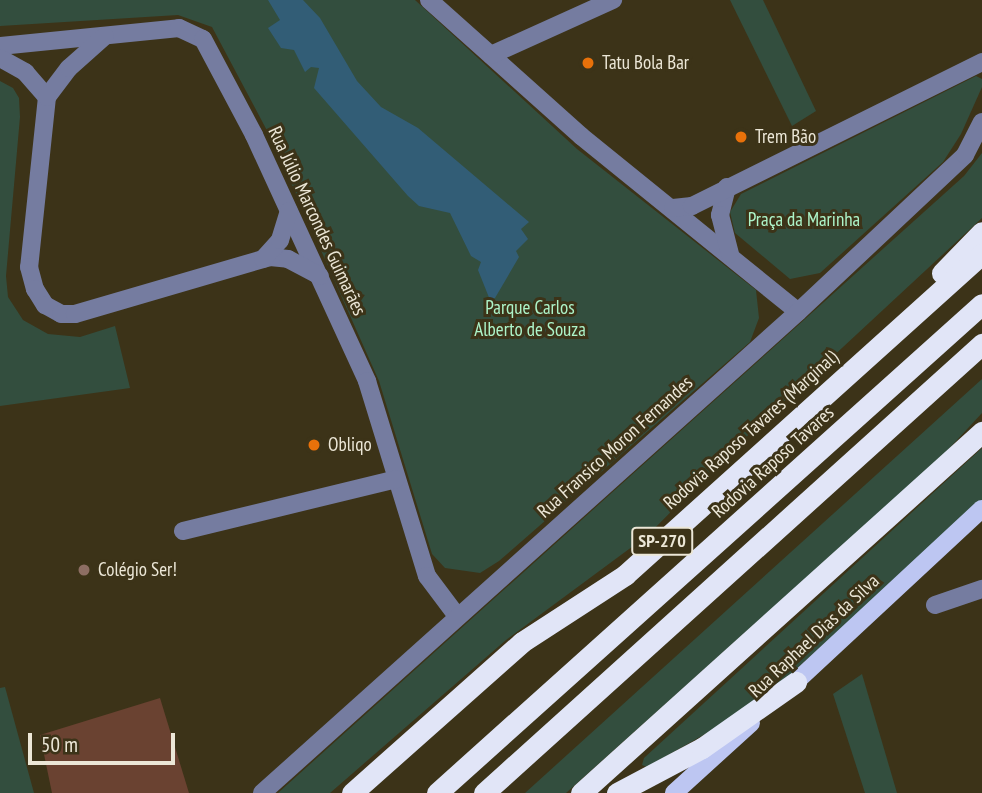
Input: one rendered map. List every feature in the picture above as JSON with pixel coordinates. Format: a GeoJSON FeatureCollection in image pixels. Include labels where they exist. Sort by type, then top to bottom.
{"type":"FeatureCollection","features":[{"type":"Feature","properties":{"kind":"highway","name":"SP-270"},"geometry":{"type":"LineString","coordinates":[[813,404],[982,232]]}},
{"type":"Feature","properties":{"kind":"highway","name":"Rodovia Raposo Tavares (Marginal)"},"geometry":{"type":"LineString","coordinates":[[352,793],[522,642],[625,575],[982,254]]}},
{"type":"Feature","properties":{"kind":"highway","name":"Rodovia Raposo Tavares"},"geometry":{"type":"LineString","coordinates":[[437,793],[982,304]]}},
{"type":"Feature","properties":{"kind":"highway"},"geometry":{"type":"LineString","coordinates":[[484,793],[982,344]]}},
{"type":"Feature","properties":{"kind":"highway"},"geometry":{"type":"LineString","coordinates":[[580,793],[982,432]]}},
{"type":"Feature","properties":{"kind":"highway"},"geometry":{"type":"LineString","coordinates":[[617,793],[702,748],[796,682]]}},
{"type":"Feature","properties":{"kind":"highway"},"geometry":{"type":"LineString","coordinates":[[369,793],[421,732]]}},
{"type":"Feature","properties":{"kind":"main road","name":"Rua Raphael Dias da Silva"},"geometry":{"type":"LineString","coordinates":[[674,793],[982,509]]}},
{"type":"Feature","properties":{"kind":"street"},"geometry":{"type":"LineString","coordinates":[[429,0],[581,136],[798,312]]}},
{"type":"Feature","properties":{"kind":"street"},"geometry":{"type":"LineString","coordinates":[[491,55],[613,0]]}},
{"type":"Feature","properties":{"kind":"street","name":"Rua Júlio Marcondes Guimarães"},"geometry":{"type":"LineString","coordinates":[[0,46],[179,28],[203,39],[289,211],[367,381],[427,576],[457,615]]}},
{"type":"Feature","properties":{"kind":"street"},"geometry":{"type":"LineString","coordinates":[[105,36],[69,68],[47,97],[29,267],[34,289],[46,305],[61,314],[75,314],[263,259],[282,257],[320,276]]}},
{"type":"Feature","properties":{"kind":"street"},"geometry":{"type":"LineString","coordinates":[[0,58],[25,72],[47,97]]}},
{"type":"Feature","properties":{"kind":"street"},"geometry":{"type":"LineString","coordinates":[[673,208],[692,206],[981,63]]}},
{"type":"Feature","properties":{"kind":"street","name":"Rua Fransico Moron Fernandes"},"geometry":{"type":"LineString","coordinates":[[262,793],[457,615],[798,312],[965,155],[982,122]]}},
{"type":"Feature","properties":{"kind":"street"},"geometry":{"type":"LineString","coordinates":[[727,187],[720,215],[731,257]]}},
{"type":"Feature","properties":{"kind":"street"},"geometry":{"type":"LineString","coordinates":[[263,259],[280,240],[289,211]]}},
{"type":"Feature","properties":{"kind":"street"},"geometry":{"type":"LineString","coordinates":[[184,531],[396,478]]}},
{"type":"Feature","properties":{"kind":"street"},"geometry":{"type":"LineString","coordinates":[[935,604],[982,589]]}},
{"type":"Feature","properties":{"kind":"green space","name":"Parque Carlos Alberto de Souza"},"geometry":{"type":"Polygon","coordinates":[[[0,0],[415,0],[577,149],[756,290],[759,318],[750,342],[499,561],[480,573],[445,568],[432,554],[379,381],[272,140],[212,27],[178,15],[0,26],[0,0]]]}},
{"type":"Feature","properties":{"kind":"green space"},"geometry":{"type":"Polygon","coordinates":[[[730,0],[763,0],[816,111],[792,126],[730,0]]]}},
{"type":"Feature","properties":{"kind":"green space","name":"Praça da Marinha"},"geometry":{"type":"Polygon","coordinates":[[[976,76],[982,79],[982,87],[961,134],[943,162],[820,273],[790,279],[735,233],[730,212],[741,194],[976,76]]]}},
{"type":"Feature","properties":{"kind":"green space"},"geometry":{"type":"Polygon","coordinates":[[[0,81],[13,88],[19,98],[20,117],[6,276],[8,297],[23,320],[48,334],[80,337],[115,326],[130,388],[0,406],[0,81]]]}},
{"type":"Feature","properties":{"kind":"green space"},"geometry":{"type":"Polygon","coordinates":[[[982,153],[982,218],[729,453],[648,535],[506,640],[330,793],[278,793],[964,176],[982,153]]]}},
{"type":"Feature","properties":{"kind":"green space"},"geometry":{"type":"Polygon","coordinates":[[[982,379],[982,413],[944,454],[566,793],[525,793],[982,379]]]}},
{"type":"Feature","properties":{"kind":"green space"},"geometry":{"type":"Polygon","coordinates":[[[982,448],[982,500],[758,704],[647,767],[642,765],[644,758],[982,448]]]}},
{"type":"Feature","properties":{"kind":"green space"},"geometry":{"type":"Polygon","coordinates":[[[862,674],[897,793],[865,793],[833,694],[862,674]]]}},
{"type":"Feature","properties":{"kind":"green space"},"geometry":{"type":"Polygon","coordinates":[[[5,687],[34,793],[0,793],[0,688],[5,687]]]}},
{"type":"Feature","properties":{"kind":"water"},"geometry":{"type":"Polygon","coordinates":[[[268,0],[303,0],[320,18],[357,81],[381,107],[418,128],[529,222],[521,229],[528,239],[516,251],[519,257],[495,298],[490,300],[478,270],[481,262],[471,256],[450,213],[419,206],[408,196],[314,88],[319,68],[311,67],[305,72],[294,50],[281,48],[268,28],[280,20],[268,0]]]}},
{"type":"Feature","properties":{"kind":"building"},"geometry":{"type":"Polygon","coordinates":[[[160,698],[189,793],[52,793],[40,735],[160,698]]]}},
{"type":"Feature","properties":{"kind":"place","name":"Tatu Bola Bar"},"geometry":{"type":"Point","coordinates":[588,63]}},
{"type":"Feature","properties":{"kind":"place","name":"Trem Bão"},"geometry":{"type":"Point","coordinates":[741,137]}},
{"type":"Feature","properties":{"kind":"place","name":"Obliqo"},"geometry":{"type":"Point","coordinates":[314,445]}},
{"type":"Feature","properties":{"kind":"place","name":"Colégio Ser!"},"geometry":{"type":"Point","coordinates":[84,570]}}]}
